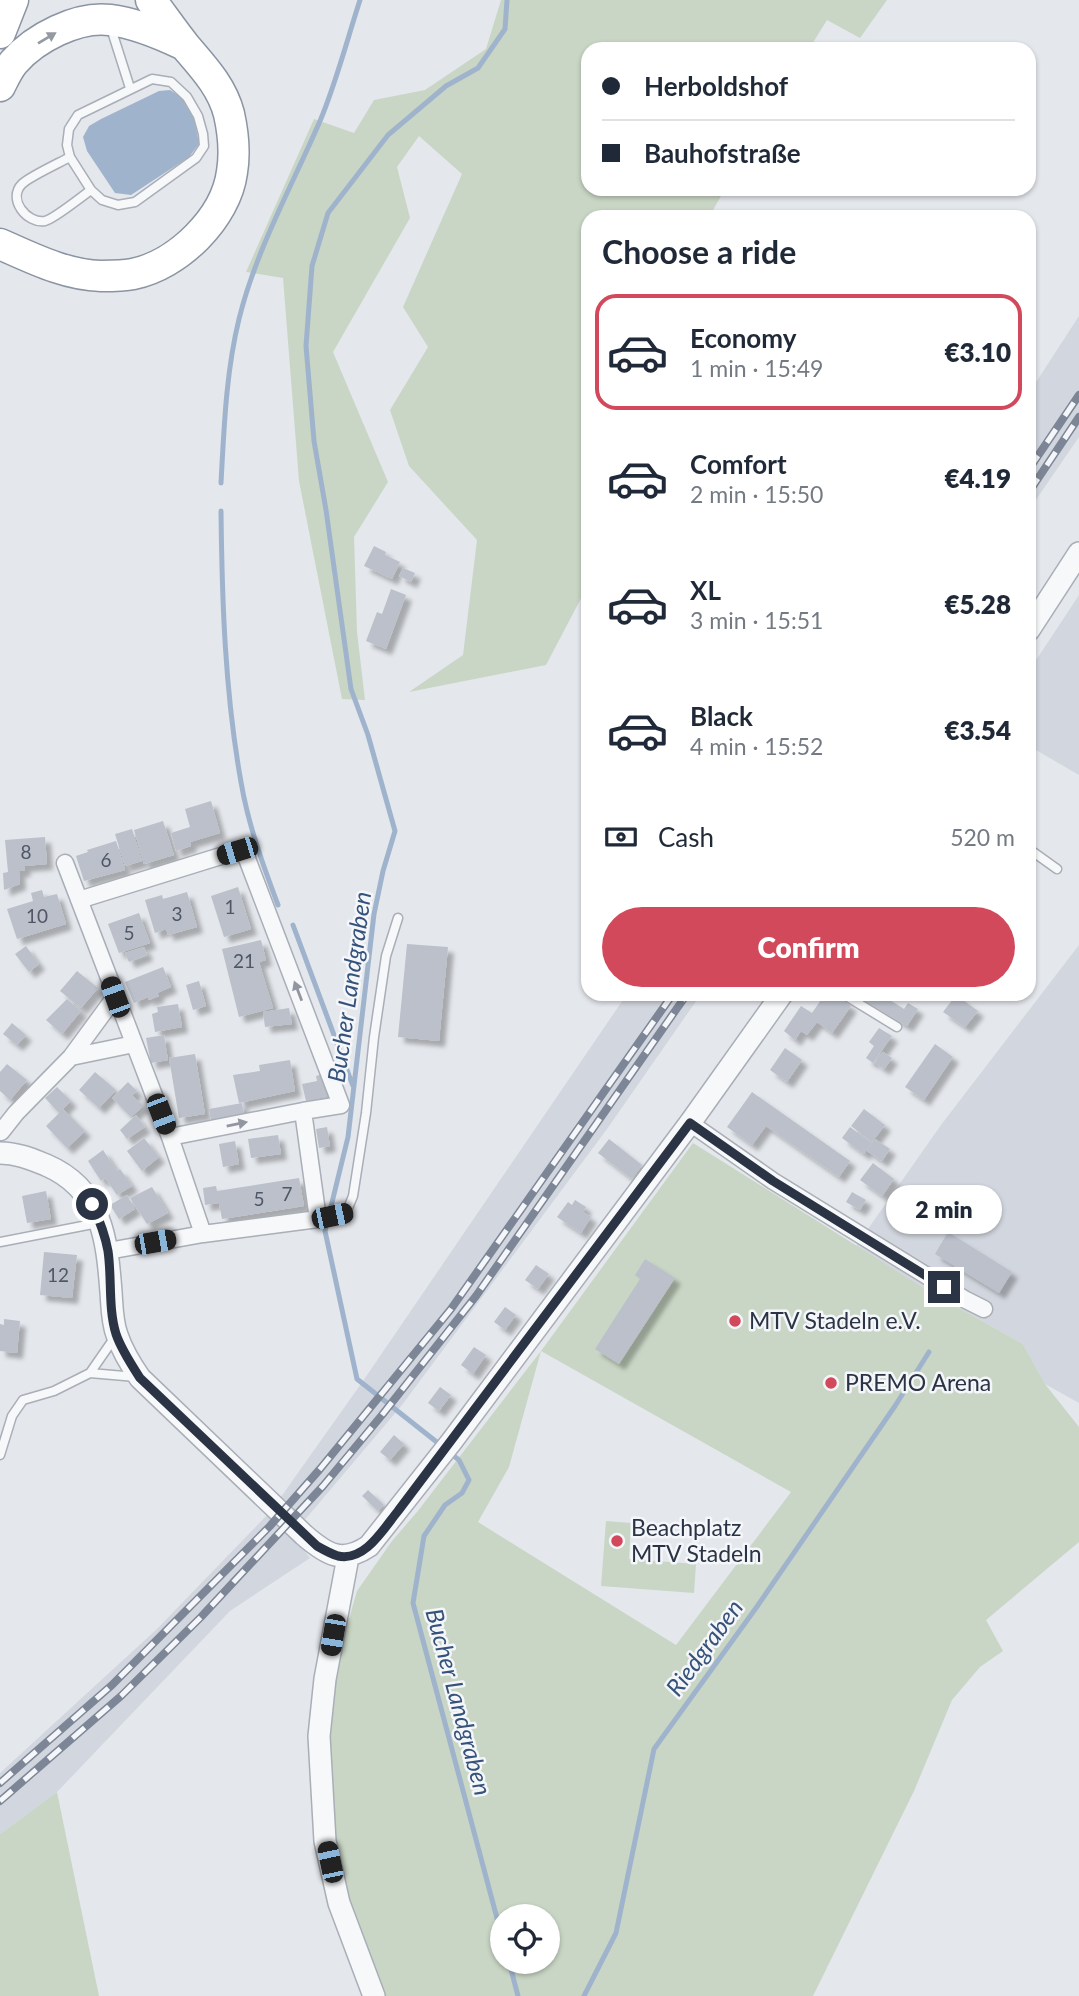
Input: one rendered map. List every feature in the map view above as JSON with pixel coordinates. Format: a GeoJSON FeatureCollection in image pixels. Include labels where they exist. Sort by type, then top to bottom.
{"type":"FeatureCollection","features":[{"type":"Feature","properties":{"kind":"highway"},"geometry":{"type":"LineString","coordinates":[[0,33],[13,0]]}},
{"type":"Feature","properties":{"kind":"highway"},"geometry":{"type":"LineString","coordinates":[[0,244],[65,271],[100,276],[134,274],[168,261],[189,245],[210,223],[224,200],[232,174],[233,150],[229,115],[212,76],[151,0]]}},
{"type":"Feature","properties":{"kind":"highway"},"geometry":{"type":"LineString","coordinates":[[0,86],[13,63],[40,41],[70,24],[108,19],[152,30],[185,45]]}},
{"type":"Feature","properties":{"kind":"street"},"geometry":{"type":"LineString","coordinates":[[1036,619],[1079,554]]}},
{"type":"Feature","properties":{"kind":"street"},"geometry":{"type":"LineString","coordinates":[[79,900],[237,851],[247,856],[341,1105],[170,1137]]}},
{"type":"Feature","properties":{"kind":"street"},"geometry":{"type":"LineString","coordinates":[[65,863],[170,1137],[202,1234]]}},
{"type":"Feature","properties":{"kind":"street"},"geometry":{"type":"LineString","coordinates":[[115,997],[71,1057],[16,1112],[1,1142],[58,1170],[77,1185],[92,1204],[101,1223],[108,1251],[117,1335],[140,1378],[317,1546],[338,1556],[348,1557],[369,1546],[452,1441],[690,1123],[777,1001]]}},
{"type":"Feature","properties":{"kind":"street"},"geometry":{"type":"LineString","coordinates":[[71,1057],[134,1044]]}},
{"type":"Feature","properties":{"kind":"street"},"geometry":{"type":"LineString","coordinates":[[108,1251],[202,1234],[318,1219],[303,1111]]}},
{"type":"Feature","properties":{"kind":"street"},"geometry":{"type":"LineString","coordinates":[[690,1123],[773,1181],[966,1300],[985,1309]]}},
{"type":"Feature","properties":{"kind":"street"},"geometry":{"type":"LineString","coordinates":[[348,1557],[325,1679],[318,1736],[326,1841],[333,1878],[339,1903],[374,1996]]}},
{"type":"Feature","properties":{"kind":"lane"},"geometry":{"type":"LineString","coordinates":[[108,19],[130,88]]}},
{"type":"Feature","properties":{"kind":"lane"},"geometry":{"type":"LineString","coordinates":[[152,79],[171,82],[187,97],[198,116],[203,134],[204,146],[196,158],[135,202],[118,205],[102,200],[90,190],[70,157],[67,145],[69,129],[78,115],[152,79]]}},
{"type":"Feature","properties":{"kind":"lane"},"geometry":{"type":"LineString","coordinates":[[70,157],[22,184],[17,192],[17,202],[25,215],[36,221],[47,221],[90,190]]}},
{"type":"Feature","properties":{"kind":"lane"},"geometry":{"type":"LineString","coordinates":[[1036,854],[1057,869]]}},
{"type":"Feature","properties":{"kind":"lane"},"geometry":{"type":"LineString","coordinates":[[318,1219],[346,1213],[353,1196],[386,956],[398,918]]}},
{"type":"Feature","properties":{"kind":"lane"},"geometry":{"type":"LineString","coordinates":[[854,1001],[897,1027]]}},
{"type":"Feature","properties":{"kind":"lane"},"geometry":{"type":"LineString","coordinates":[[0,1242],[101,1223]]}},
{"type":"Feature","properties":{"kind":"lane"},"geometry":{"type":"LineString","coordinates":[[0,1455],[12,1416],[23,1400],[54,1391],[90,1373],[117,1335]]}},
{"type":"Feature","properties":{"kind":"lane"},"geometry":{"type":"LineString","coordinates":[[90,1373],[140,1378]]}},
{"type":"Feature","properties":{"kind":"shaded area"},"geometry":{"type":"Polygon","coordinates":[[[1079,316],[1079,437],[1036,500],[1036,382],[1079,316]]]}},
{"type":"Feature","properties":{"kind":"shaded area"},"geometry":{"type":"Polygon","coordinates":[[[1079,595],[1079,775],[1036,750],[1036,660],[1079,595]]]}},
{"type":"Feature","properties":{"kind":"shaded area"},"geometry":{"type":"Polygon","coordinates":[[[1079,945],[1079,1403],[1045,1384],[1023,1344],[856,1246],[941,1125],[1079,945]]]}},
{"type":"Feature","properties":{"kind":"shaded area"},"geometry":{"type":"Polygon","coordinates":[[[622,1001],[696,1001],[607,1129],[402,1405],[292,1535],[310,1558],[230,1611],[57,1792],[0,1834],[0,1773],[157,1629],[271,1511],[622,1001]]]}},
{"type":"Feature","properties":{"kind":"green space"},"geometry":{"type":"Polygon","coordinates":[[[501,0],[887,0],[860,38],[827,20],[813,42],[581,42],[581,196],[721,196],[713,210],[581,210],[581,598],[546,665],[409,692],[463,655],[477,540],[409,466],[390,410],[428,347],[403,307],[462,174],[419,136],[397,167],[410,218],[333,352],[388,482],[354,537],[357,632],[365,700],[342,699],[299,481],[283,278],[246,272],[314,119],[354,133],[374,100],[425,90],[486,49],[501,0]]]}},
{"type":"Feature","properties":{"kind":"green space"},"geometry":{"type":"Polygon","coordinates":[[[693,1143],[927,1290],[1023,1344],[1045,1384],[1079,1427],[1079,1542],[986,1620],[1003,1651],[980,1667],[952,1700],[914,1791],[813,1996],[373,1996],[344,1922],[316,1733],[357,1591],[392,1541],[541,1351],[693,1143]],[[541,1351],[509,1467],[478,1522],[676,1645],[791,1492],[541,1351]]]}},
{"type":"Feature","properties":{"kind":"green space","name":"Beachplatz MTV Stadeln"},"geometry":{"type":"Polygon","coordinates":[[[606,1521],[631,1523],[629,1559],[696,1564],[694,1593],[601,1586],[606,1521]]]}},
{"type":"Feature","properties":{"kind":"green space"},"geometry":{"type":"Polygon","coordinates":[[[57,1792],[99,1996],[0,1996],[0,1834],[57,1792]]]}},
{"type":"Feature","properties":{"kind":"water"},"geometry":{"type":"Polygon","coordinates":[[[170,90],[188,106],[199,144],[189,157],[131,195],[115,193],[87,151],[83,137],[89,126],[101,119],[159,91],[170,90]]]}},
{"type":"Feature","properties":{"kind":"building"},"geometry":{"type":"Polygon","coordinates":[[[374,546],[400,562],[392,579],[364,566],[374,546]]]}},
{"type":"Feature","properties":{"kind":"building"},"geometry":{"type":"Polygon","coordinates":[[[403,568],[415,573],[411,582],[399,576],[403,568]]]}},
{"type":"Feature","properties":{"kind":"building"},"geometry":{"type":"Polygon","coordinates":[[[391,589],[406,595],[386,649],[366,641],[377,612],[382,614],[391,589]]]}},
{"type":"Feature","properties":{"kind":"building"},"geometry":{"type":"Polygon","coordinates":[[[211,801],[220,833],[190,842],[191,846],[176,851],[171,833],[190,827],[185,809],[211,801]]]}},
{"type":"Feature","properties":{"kind":"building"},"geometry":{"type":"Polygon","coordinates":[[[163,821],[174,855],[144,864],[134,830],[163,821]]]}},
{"type":"Feature","properties":{"kind":"building"},"geometry":{"type":"Polygon","coordinates":[[[132,829],[142,861],[125,866],[115,834],[132,829]]]}},
{"type":"Feature","properties":{"kind":"building"},"geometry":{"type":"Polygon","coordinates":[[[45,837],[47,864],[24,866],[25,871],[19,871],[20,884],[4,890],[3,873],[8,872],[5,840],[45,837]]]}},
{"type":"Feature","properties":{"kind":"building"},"geometry":{"type":"Polygon","coordinates":[[[116,841],[125,870],[84,881],[76,856],[116,841]]]}},
{"type":"Feature","properties":{"kind":"building"},"geometry":{"type":"Polygon","coordinates":[[[238,887],[251,929],[224,937],[211,896],[238,887]]]}},
{"type":"Feature","properties":{"kind":"building"},"geometry":{"type":"Polygon","coordinates":[[[42,890],[44,897],[57,894],[66,924],[17,939],[7,909],[33,901],[31,893],[42,890]]]}},
{"type":"Feature","properties":{"kind":"building"},"geometry":{"type":"Polygon","coordinates":[[[187,892],[197,927],[168,935],[166,929],[155,933],[145,900],[162,895],[163,899],[187,892]]]}},
{"type":"Feature","properties":{"kind":"building"},"geometry":{"type":"Polygon","coordinates":[[[139,913],[150,943],[119,953],[108,924],[139,913]]]}},
{"type":"Feature","properties":{"kind":"building"},"geometry":{"type":"Polygon","coordinates":[[[261,940],[266,960],[259,962],[273,1008],[239,1017],[222,949],[261,940]]]}},
{"type":"Feature","properties":{"kind":"building"},"geometry":{"type":"Polygon","coordinates":[[[407,944],[448,947],[439,1041],[398,1037],[407,944]]]}},
{"type":"Feature","properties":{"kind":"building"},"geometry":{"type":"Polygon","coordinates":[[[26,946],[39,964],[29,972],[15,954],[26,946]]]}},
{"type":"Feature","properties":{"kind":"building"},"geometry":{"type":"Polygon","coordinates":[[[144,947],[147,955],[129,962],[125,953],[144,947]]]}},
{"type":"Feature","properties":{"kind":"building"},"geometry":{"type":"Polygon","coordinates":[[[163,967],[171,987],[157,993],[159,996],[134,1003],[125,982],[163,967]]]}},
{"type":"Feature","properties":{"kind":"building"},"geometry":{"type":"Polygon","coordinates":[[[77,971],[98,988],[81,1008],[60,991],[77,971]]]}},
{"type":"Feature","properties":{"kind":"building"},"geometry":{"type":"Polygon","coordinates":[[[199,981],[206,1006],[193,1010],[186,985],[199,981]]]}},
{"type":"Feature","properties":{"kind":"building"},"geometry":{"type":"Polygon","coordinates":[[[67,999],[81,1011],[62,1034],[46,1020],[67,999]]]}},
{"type":"Feature","properties":{"kind":"building"},"geometry":{"type":"Polygon","coordinates":[[[820,1001],[844,1001],[851,1006],[832,1033],[817,1022],[807,1035],[801,1031],[795,1040],[784,1031],[801,1006],[812,1013],[820,1001]]]}},
{"type":"Feature","properties":{"kind":"building"},"geometry":{"type":"Polygon","coordinates":[[[866,1001],[891,1001],[904,1009],[908,1003],[918,1009],[907,1026],[866,1001]]]}},
{"type":"Feature","properties":{"kind":"building"},"geometry":{"type":"Polygon","coordinates":[[[951,1001],[964,1001],[978,1011],[965,1027],[943,1012],[951,1001]]]}},
{"type":"Feature","properties":{"kind":"building"},"geometry":{"type":"Polygon","coordinates":[[[178,1004],[182,1027],[155,1032],[152,1014],[158,1012],[157,1007],[178,1004]]]}},
{"type":"Feature","properties":{"kind":"building"},"geometry":{"type":"Polygon","coordinates":[[[289,1008],[292,1024],[265,1027],[263,1012],[289,1008]]]}},
{"type":"Feature","properties":{"kind":"building"},"geometry":{"type":"Polygon","coordinates":[[[12,1023],[26,1035],[17,1045],[3,1034],[12,1023]]]}},
{"type":"Feature","properties":{"kind":"building"},"geometry":{"type":"Polygon","coordinates":[[[879,1028],[892,1036],[873,1063],[866,1058],[874,1046],[869,1042],[879,1028]]]}},
{"type":"Feature","properties":{"kind":"building"},"geometry":{"type":"Polygon","coordinates":[[[164,1035],[168,1060],[151,1063],[146,1038],[164,1035]]]}},
{"type":"Feature","properties":{"kind":"building"},"geometry":{"type":"Polygon","coordinates":[[[935,1044],[953,1057],[924,1100],[905,1087],[935,1044]]]}},
{"type":"Feature","properties":{"kind":"building"},"geometry":{"type":"Polygon","coordinates":[[[785,1048],[802,1060],[787,1082],[770,1070],[785,1048]]]}},
{"type":"Feature","properties":{"kind":"building"},"geometry":{"type":"Polygon","coordinates":[[[883,1052],[892,1058],[884,1069],[875,1063],[883,1052]]]}},
{"type":"Feature","properties":{"kind":"building"},"geometry":{"type":"Polygon","coordinates":[[[195,1054],[205,1114],[179,1118],[169,1058],[195,1054]]]}},
{"type":"Feature","properties":{"kind":"building"},"geometry":{"type":"Polygon","coordinates":[[[290,1060],[295,1091],[239,1103],[233,1075],[260,1071],[259,1065],[290,1060]]]}},
{"type":"Feature","properties":{"kind":"building"},"geometry":{"type":"Polygon","coordinates":[[[7,1064],[27,1080],[10,1100],[0,1091],[0,1072],[7,1064]]]}},
{"type":"Feature","properties":{"kind":"building"},"geometry":{"type":"Polygon","coordinates":[[[95,1072],[116,1090],[99,1108],[79,1090],[95,1072]]]}},
{"type":"Feature","properties":{"kind":"building"},"geometry":{"type":"Polygon","coordinates":[[[323,1074],[332,1096],[306,1101],[302,1084],[317,1081],[316,1076],[323,1074]]]}},
{"type":"Feature","properties":{"kind":"building"},"geometry":{"type":"Polygon","coordinates":[[[128,1082],[137,1091],[132,1095],[143,1106],[131,1117],[112,1098],[128,1082]]]}},
{"type":"Feature","properties":{"kind":"building"},"geometry":{"type":"Polygon","coordinates":[[[57,1087],[71,1101],[63,1109],[85,1131],[67,1148],[46,1126],[59,1113],[45,1098],[57,1087]]]}},
{"type":"Feature","properties":{"kind":"building"},"geometry":{"type":"Polygon","coordinates":[[[752,1092],[850,1161],[839,1177],[766,1126],[752,1145],[727,1127],[752,1092]]]}},
{"type":"Feature","properties":{"kind":"building"},"geometry":{"type":"Polygon","coordinates":[[[242,1103],[244,1115],[211,1121],[209,1109],[242,1103]]]}},
{"type":"Feature","properties":{"kind":"building"},"geometry":{"type":"Polygon","coordinates":[[[864,1109],[885,1125],[872,1142],[851,1126],[864,1109]]]}},
{"type":"Feature","properties":{"kind":"building"},"geometry":{"type":"Polygon","coordinates":[[[136,1115],[145,1127],[127,1139],[120,1130],[136,1115]]]}},
{"type":"Feature","properties":{"kind":"building"},"geometry":{"type":"Polygon","coordinates":[[[327,1127],[330,1146],[319,1148],[316,1129],[327,1127]]]}},
{"type":"Feature","properties":{"kind":"building"},"geometry":{"type":"Polygon","coordinates":[[[850,1127],[872,1143],[864,1154],[842,1138],[850,1127]]]}},
{"type":"Feature","properties":{"kind":"building"},"geometry":{"type":"Polygon","coordinates":[[[278,1135],[281,1154],[251,1158],[248,1139],[278,1135]]]}},
{"type":"Feature","properties":{"kind":"building"},"geometry":{"type":"Polygon","coordinates":[[[144,1138],[159,1157],[142,1171],[127,1151],[144,1138]]]}},
{"type":"Feature","properties":{"kind":"building"},"geometry":{"type":"Polygon","coordinates":[[[609,1139],[642,1165],[632,1179],[598,1153],[609,1139]]]}},
{"type":"Feature","properties":{"kind":"building"},"geometry":{"type":"Polygon","coordinates":[[[875,1139],[890,1149],[882,1161],[867,1151],[875,1139]]]}},
{"type":"Feature","properties":{"kind":"building"},"geometry":{"type":"Polygon","coordinates":[[[235,1141],[239,1164],[223,1167],[219,1144],[235,1141]]]}},
{"type":"Feature","properties":{"kind":"building"},"geometry":{"type":"Polygon","coordinates":[[[103,1150],[117,1171],[120,1169],[132,1186],[117,1195],[105,1178],[101,1181],[88,1161],[103,1150]]]}},
{"type":"Feature","properties":{"kind":"building"},"geometry":{"type":"Polygon","coordinates":[[[873,1163],[894,1179],[882,1196],[860,1180],[873,1163]]]}},
{"type":"Feature","properties":{"kind":"building"},"geometry":{"type":"Polygon","coordinates":[[[299,1178],[304,1206],[222,1219],[219,1203],[205,1205],[203,1188],[216,1186],[217,1191],[299,1178]]]}},
{"type":"Feature","properties":{"kind":"building"},"geometry":{"type":"Polygon","coordinates":[[[152,1187],[168,1213],[147,1224],[130,1198],[152,1187]]]}},
{"type":"Feature","properties":{"kind":"building"},"geometry":{"type":"Polygon","coordinates":[[[46,1191],[51,1219],[27,1223],[22,1196],[46,1191]]]}},
{"type":"Feature","properties":{"kind":"building"},"geometry":{"type":"Polygon","coordinates":[[[852,1192],[866,1200],[860,1210],[846,1202],[852,1192]]]}},
{"type":"Feature","properties":{"kind":"building"},"geometry":{"type":"Polygon","coordinates":[[[127,1195],[135,1209],[119,1219],[110,1205],[127,1195]]]}},
{"type":"Feature","properties":{"kind":"building"},"geometry":{"type":"Polygon","coordinates":[[[575,1200],[586,1207],[583,1212],[591,1217],[581,1233],[557,1217],[568,1202],[572,1205],[575,1200]]]}},
{"type":"Feature","properties":{"kind":"building"},"geometry":{"type":"Polygon","coordinates":[[[948,1232],[1012,1272],[999,1293],[935,1254],[948,1232]]]}},
{"type":"Feature","properties":{"kind":"building"},"geometry":{"type":"Polygon","coordinates":[[[44,1252],[77,1255],[72,1298],[40,1295],[44,1252]]]}},
{"type":"Feature","properties":{"kind":"building"},"geometry":{"type":"Polygon","coordinates":[[[645,1259],[675,1278],[619,1364],[595,1349],[640,1279],[635,1275],[645,1259]]]}},
{"type":"Feature","properties":{"kind":"building"},"geometry":{"type":"Polygon","coordinates":[[[536,1265],[549,1274],[538,1289],[525,1280],[536,1265]]]}},
{"type":"Feature","properties":{"kind":"building"},"geometry":{"type":"Polygon","coordinates":[[[505,1307],[516,1315],[505,1330],[494,1322],[505,1307]]]}},
{"type":"Feature","properties":{"kind":"building"},"geometry":{"type":"Polygon","coordinates":[[[4,1319],[20,1321],[17,1353],[0,1351],[0,1324],[4,1325],[4,1319]]]}},
{"type":"Feature","properties":{"kind":"building"},"geometry":{"type":"Polygon","coordinates":[[[474,1347],[486,1355],[473,1374],[461,1365],[474,1347]]]}},
{"type":"Feature","properties":{"kind":"building"},"geometry":{"type":"Polygon","coordinates":[[[440,1387],[451,1395],[439,1411],[428,1403],[440,1387]]]}},
{"type":"Feature","properties":{"kind":"building"},"geometry":{"type":"Polygon","coordinates":[[[394,1435],[404,1444],[390,1460],[380,1452],[394,1435]]]}},
{"type":"Feature","properties":{"kind":"building"},"geometry":{"type":"Polygon","coordinates":[[[368,1490],[384,1505],[378,1511],[362,1496],[368,1490]]]}},
{"type":"Feature","properties":{"kind":"waterway"},"geometry":{"type":"LineString","coordinates":[[221,483],[228,380],[246,293],[265,243],[326,107],[360,0]]}},
{"type":"Feature","properties":{"kind":"waterway","name":"Bucher Landgraben"},"geometry":{"type":"LineString","coordinates":[[443,1447],[357,1379],[325,1231],[348,1137],[374,914],[395,831],[368,735],[351,689],[314,441],[306,346],[312,266],[328,213],[388,135],[446,86],[478,68],[505,29],[507,0]]}},
{"type":"Feature","properties":{"kind":"waterway"},"geometry":{"type":"LineString","coordinates":[[221,511],[225,647],[231,715],[244,798],[278,905]]}},
{"type":"Feature","properties":{"kind":"waterway"},"geometry":{"type":"LineString","coordinates":[[293,925],[353,1086]]}},
{"type":"Feature","properties":{"kind":"waterway","name":"Riedgraben"},"geometry":{"type":"LineString","coordinates":[[584,1996],[616,1933],[654,1749],[756,1608],[929,1352]]}},
{"type":"Feature","properties":{"kind":"waterway","name":"Bucher Landgraben"},"geometry":{"type":"LineString","coordinates":[[450,1453],[459,1460],[469,1480],[462,1493],[445,1505],[424,1536],[413,1603],[493,1904]]}},
{"type":"Feature","properties":{"kind":"waterway","name":"Bucher Landgraben"},"geometry":{"type":"LineString","coordinates":[[512,1974],[518,1996]]}},
{"type":"Feature","properties":{"kind":"railway"},"geometry":{"type":"LineString","coordinates":[[1036,459],[1079,395]]}},
{"type":"Feature","properties":{"kind":"railway"},"geometry":{"type":"LineString","coordinates":[[1036,482],[1079,417]]}},
{"type":"Feature","properties":{"kind":"railway"},"geometry":{"type":"LineString","coordinates":[[0,1783],[112,1685],[270,1526],[320,1469],[451,1309],[668,1001]]}},
{"type":"Feature","properties":{"kind":"railway"},"geometry":{"type":"LineString","coordinates":[[0,1801],[121,1696],[201,1617],[323,1486],[476,1296],[682,1001]]}},
{"type":"Feature","properties":{"kind":"place","name":"MTV Stadeln e.V."},"geometry":{"type":"Point","coordinates":[735,1321]}},
{"type":"Feature","properties":{"kind":"place","name":"PREMO Arena"},"geometry":{"type":"Point","coordinates":[831,1383]}},
{"type":"Feature","properties":{"kind":"place","name":"Beachplatz MTV Stadeln"},"geometry":{"type":"Point","coordinates":[617,1541]}},
{"type":"Feature","properties":{"kind":"route"},"geometry":{"type":"LineString","coordinates":[[92,1204],[101,1223],[108,1251],[117,1335],[140,1378],[317,1546],[338,1556],[348,1557],[369,1546],[398,1511],[690,1123],[773,1181],[944,1287]]}}]}
